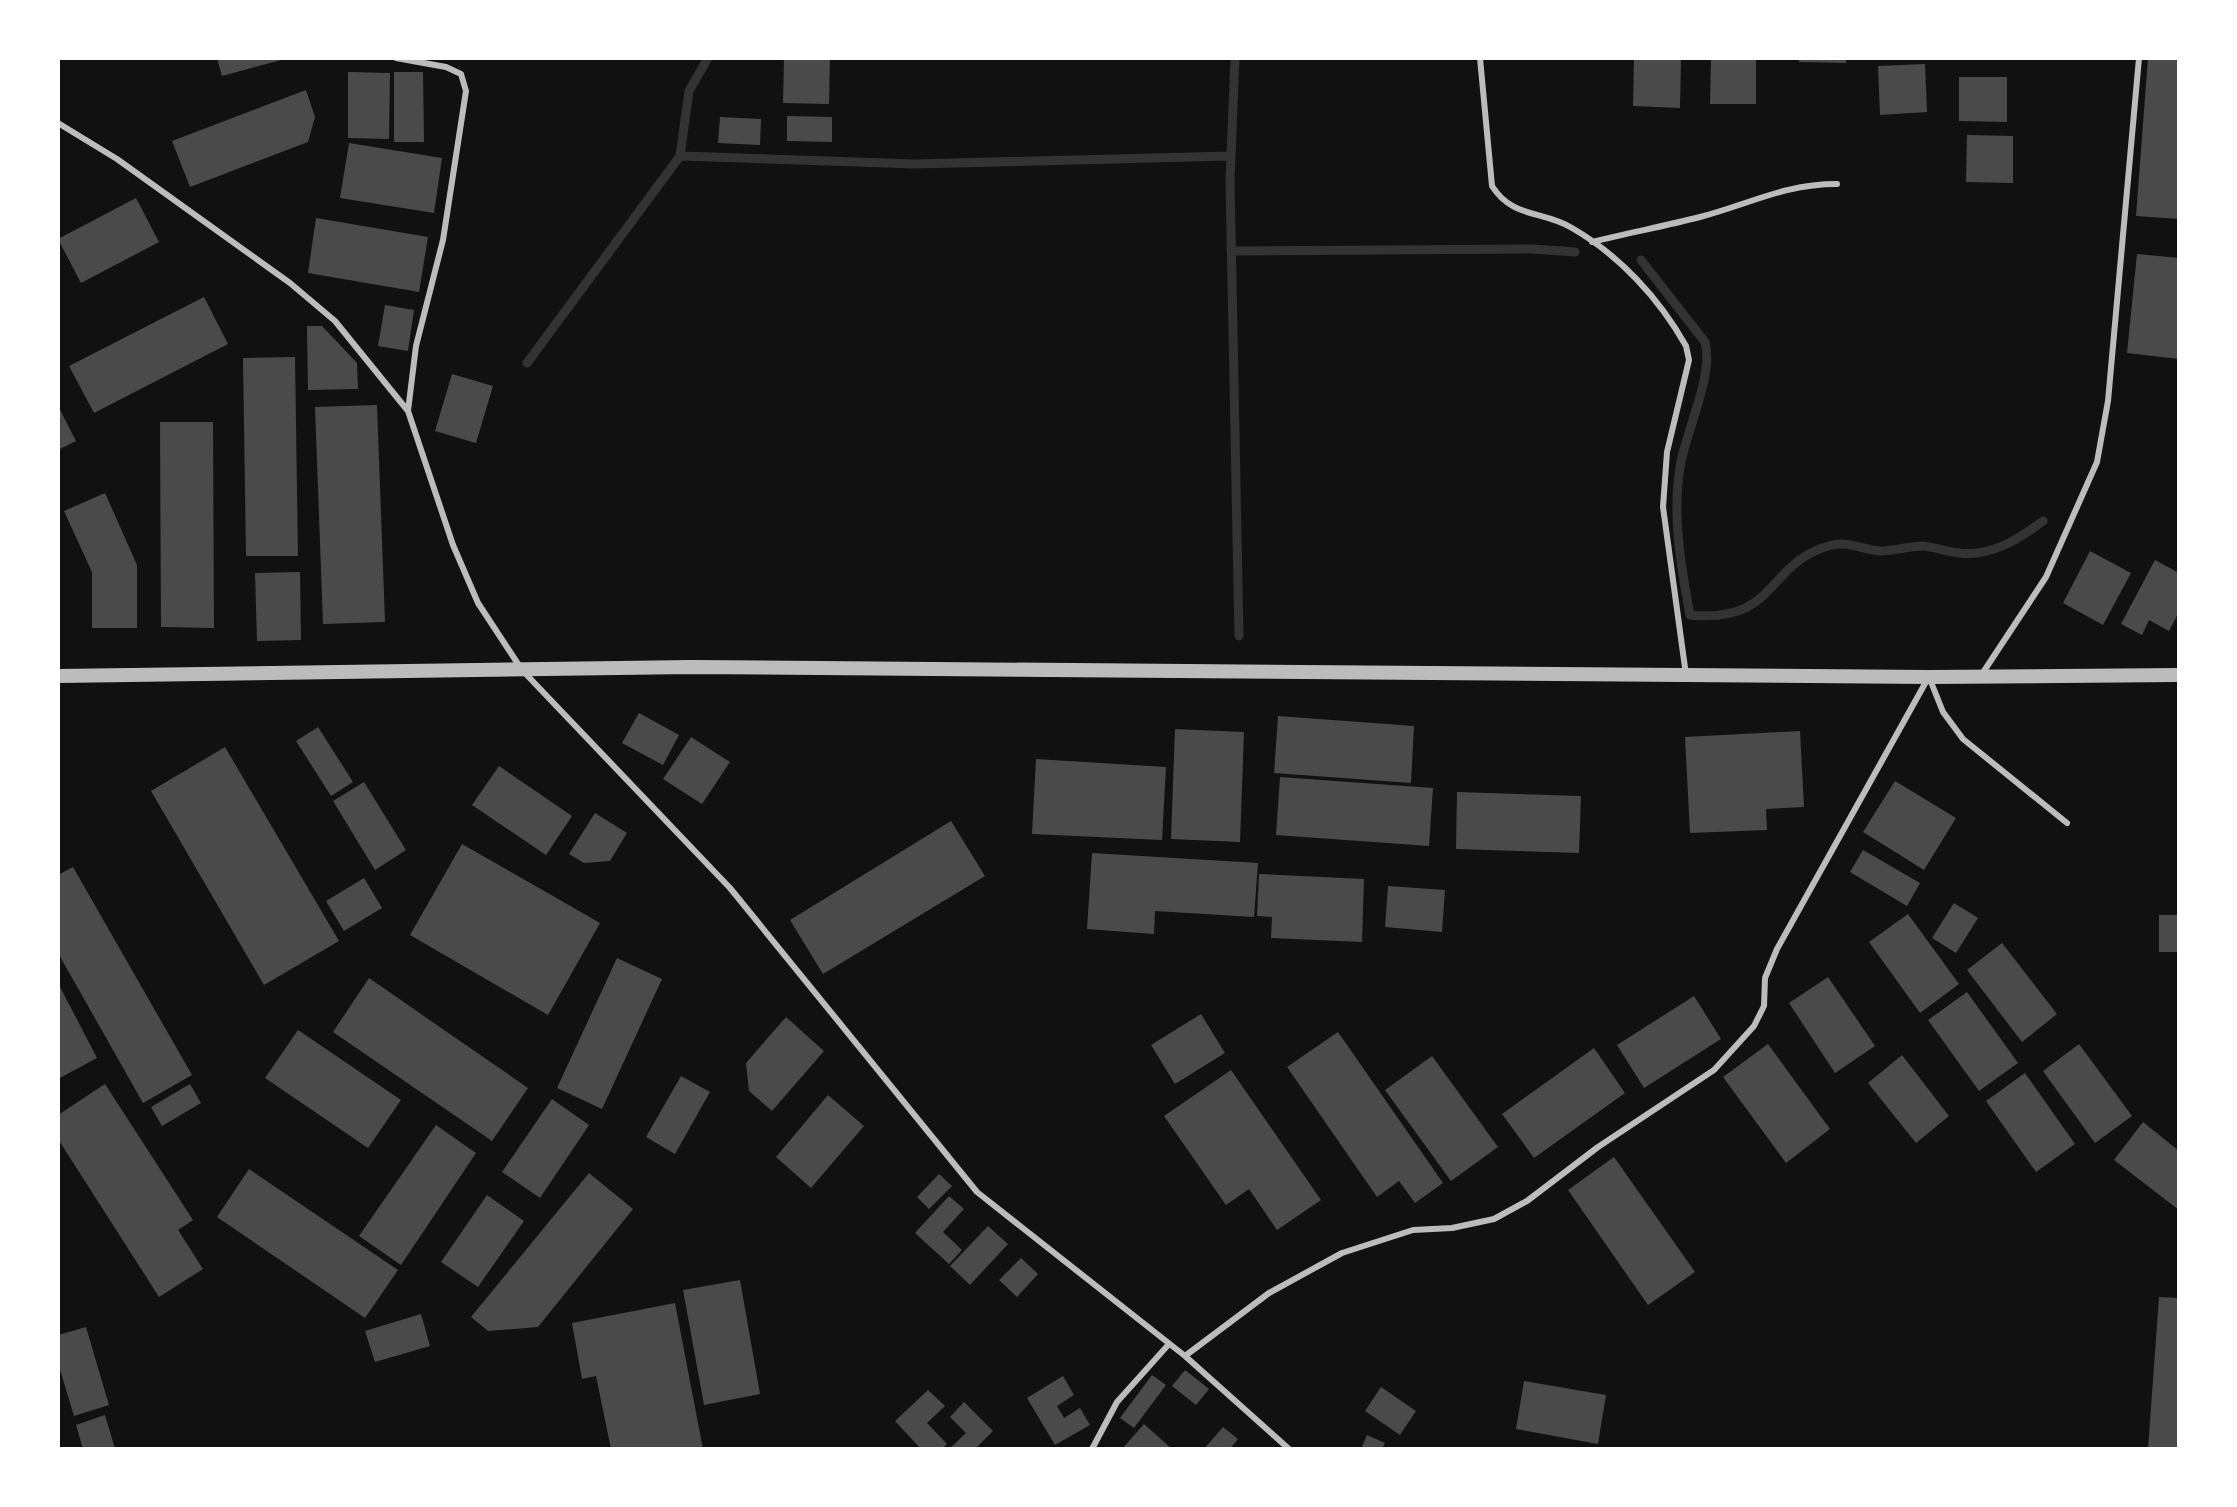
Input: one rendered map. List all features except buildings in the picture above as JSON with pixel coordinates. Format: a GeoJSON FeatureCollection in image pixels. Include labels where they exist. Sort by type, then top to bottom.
{"type":"FeatureCollection","features":[{"type":"Feature","properties":{"kind":"street"},"geometry":{"type":"LineString","coordinates":[[58,676],[706,667],[1929,677],[2179,675]]}},
{"type":"Feature","properties":{"kind":"lane"},"geometry":{"type":"LineString","coordinates":[[396,58],[461,74],[466,91],[443,240],[416,346],[408,411]]}},
{"type":"Feature","properties":{"kind":"lane"},"geometry":{"type":"LineString","coordinates":[[1480,58],[1491,174],[1497,195],[1503,203],[1569,226],[1621,261],[1686,346],[1689,360],[1667,452],[1663,507],[1686,675]]}},
{"type":"Feature","properties":{"kind":"lane"},"geometry":{"type":"LineString","coordinates":[[1981,676],[2046,577],[2097,462],[2108,401],[2139,58]]}},
{"type":"Feature","properties":{"kind":"lane"},"geometry":{"type":"LineString","coordinates":[[58,123],[117,159],[290,283],[335,321],[408,411],[453,545],[478,603],[522,670],[730,888],[913,1118],[977,1192],[1185,1356],[1289,1449]]}},
{"type":"Feature","properties":{"kind":"lane"},"geometry":{"type":"LineString","coordinates":[[1592,242],[1701,217],[1772,191],[1805,184],[1837,184]]}},
{"type":"Feature","properties":{"kind":"lane"},"geometry":{"type":"LineString","coordinates":[[1185,1356],[1269,1293],[1342,1253],[1413,1230],[1452,1228],[1494,1219],[1527,1201],[1598,1147],[1714,1070],[1754,1026],[1764,1006],[1765,978],[1777,949],[1929,677]]}},
{"type":"Feature","properties":{"kind":"lane"},"geometry":{"type":"LineString","coordinates":[[1929,677],[1943,712],[1963,739],[2067,823]]}},
{"type":"Feature","properties":{"kind":"lane"},"geometry":{"type":"LineString","coordinates":[[1092,1449],[1117,1402],[1169,1344]]}},
{"type":"Feature","properties":{"kind":"waterway"},"geometry":{"type":"LineString","coordinates":[[708,58],[689,91],[680,156],[914,164],[1231,156]]}},
{"type":"Feature","properties":{"kind":"waterway"},"geometry":{"type":"LineString","coordinates":[[1235,58],[1230,181],[1239,636]]}},
{"type":"Feature","properties":{"kind":"waterway"},"geometry":{"type":"LineString","coordinates":[[527,363],[680,156]]}},
{"type":"Feature","properties":{"kind":"waterway"},"geometry":{"type":"LineString","coordinates":[[1231,251],[1532,249],[1575,252]]}},
{"type":"Feature","properties":{"kind":"waterway"},"geometry":{"type":"LineString","coordinates":[[1641,260],[1705,342],[1707,356],[1703,387],[1683,452],[1678,485],[1679,541],[1690,615],[1719,615],[1740,610],[1769,590],[1794,564],[1810,553],[1832,545],[1844,544],[1880,551],[1923,546],[1971,554],[2014,540],[2043,521]]}}]}
